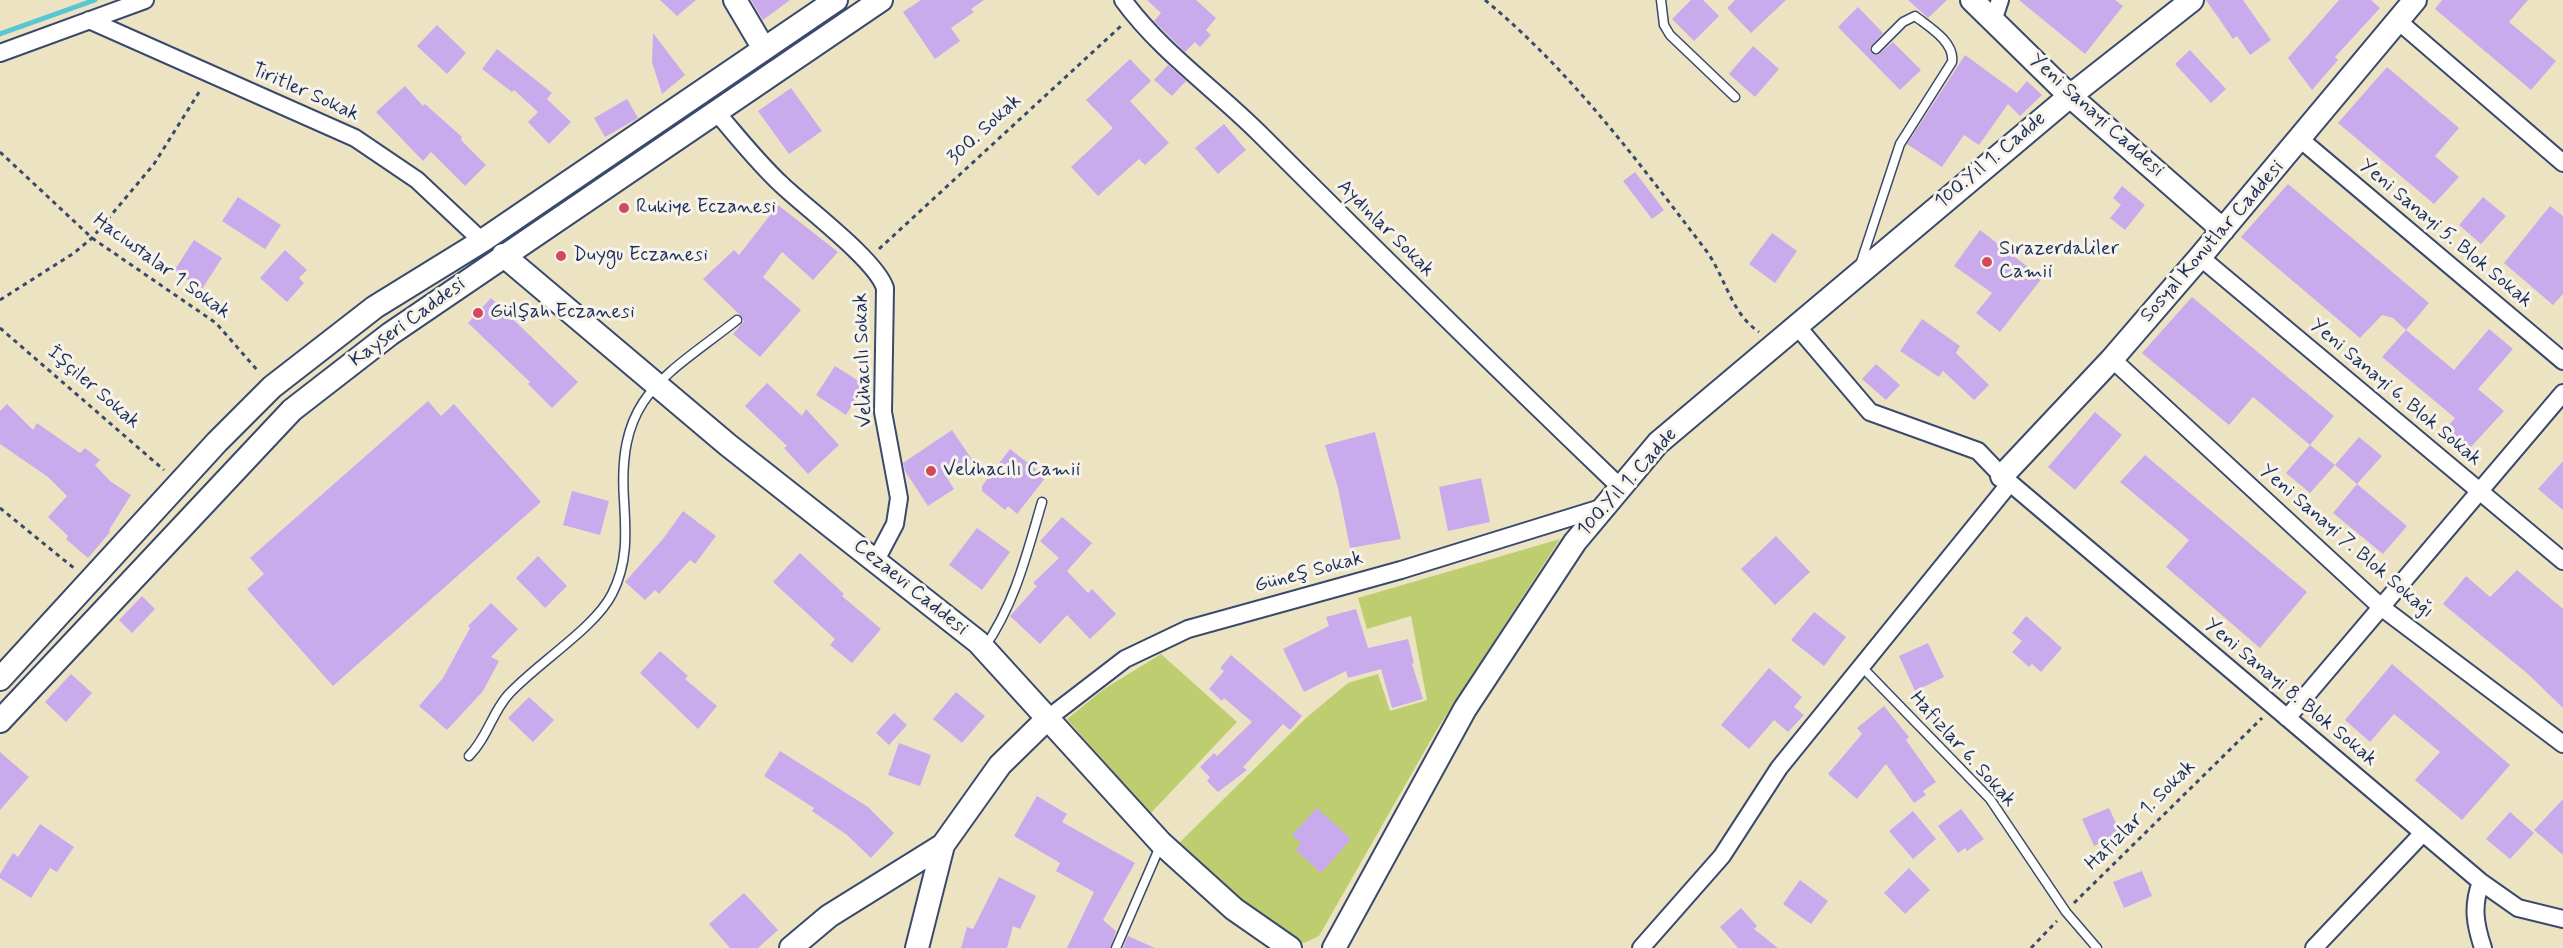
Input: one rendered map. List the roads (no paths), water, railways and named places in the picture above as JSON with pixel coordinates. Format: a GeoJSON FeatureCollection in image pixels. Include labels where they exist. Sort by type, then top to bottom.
{"type":"FeatureCollection","features":[{"type":"Feature","properties":{"kind":"street"},"geometry":{"type":"LineString","coordinates":[[0,53],[145,0]]}},
{"type":"Feature","properties":{"kind":"street"},"geometry":{"type":"LineString","coordinates":[[735,0],[764,49]]}},
{"type":"Feature","properties":{"kind":"street","name":"Kayseri Caddesi"},"geometry":{"type":"LineString","coordinates":[[0,679],[217,442],[272,387],[375,307],[482,240],[836,0]]}},
{"type":"Feature","properties":{"kind":"street","name":"Kayseri Caddesi"},"geometry":{"type":"LineString","coordinates":[[0,721],[292,410],[390,334],[502,255],[717,113],[881,0]]}},
{"type":"Feature","properties":{"kind":"street","name":"Aydınlar Sokak"},"geometry":{"type":"LineString","coordinates":[[1123,0],[1171,53],[1224,98],[1497,369],[1620,487]]}},
{"type":"Feature","properties":{"kind":"street","name":"Yeni Sanayi Caddesi"},"geometry":{"type":"LineString","coordinates":[[1972,0],[1996,10],[2070,96],[2223,230]]}},
{"type":"Feature","properties":{"kind":"street","name":"100.Yıl 1. Cadde"},"geometry":{"type":"LineString","coordinates":[[1334,948],[1465,709],[1575,542],[1601,508],[1658,443],[2070,96],[2192,0]]}},
{"type":"Feature","properties":{"kind":"street","name":"Sosyal Konutlar Caddesi"},"geometry":{"type":"LineString","coordinates":[[2006,480],[2200,257],[2415,0]]}},
{"type":"Feature","properties":{"kind":"street","name":"Tiritler Sokak"},"geometry":{"type":"LineString","coordinates":[[89,20],[209,75],[310,116],[369,147],[417,180],[482,240]]}},
{"type":"Feature","properties":{"kind":"street"},"geometry":{"type":"LineString","coordinates":[[2397,20],[2563,163]]}},
{"type":"Feature","properties":{"kind":"street","name":"Velihacılı Sokak"},"geometry":{"type":"LineString","coordinates":[[717,113],[782,184],[866,260],[882,279],[885,288],[883,412],[898,498],[895,524],[876,560]]}},
{"type":"Feature","properties":{"kind":"street","name":"Yeni Sanayi 5. Blok Sokak"},"geometry":{"type":"LineString","coordinates":[[2300,139],[2563,361]]}},
{"type":"Feature","properties":{"kind":"street","name":"Cezaevi Caddesi"},"geometry":{"type":"LineString","coordinates":[[502,255],[728,445],[876,560],[984,648],[1161,843],[1234,909],[1290,948]]}},
{"type":"Feature","properties":{"kind":"street","name":"Yeni Sanayi 6. Blok Sokak"},"geometry":{"type":"LineString","coordinates":[[2200,257],[2563,561]]}},
{"type":"Feature","properties":{"kind":"street","name":"Yeni Sanayi 8. Blok Sokak"},"geometry":{"type":"LineString","coordinates":[[1796,325],[1870,412],[1978,452],[2006,480],[2481,882],[2518,908],[2563,919]]}},
{"type":"Feature","properties":{"kind":"street","name":"Yeni Sanayi 7. Blok Sokağı"},"geometry":{"type":"LineString","coordinates":[[2112,358],[2381,607],[2563,744]]}},
{"type":"Feature","properties":{"kind":"street"},"geometry":{"type":"LineString","coordinates":[[2287,718],[2563,393]]}},
{"type":"Feature","properties":{"kind":"street"},"geometry":{"type":"LineString","coordinates":[[1641,948],[1722,856],[1779,768],[2006,480]]}},
{"type":"Feature","properties":{"kind":"street","name":"Güneş Sokak"},"geometry":{"type":"LineString","coordinates":[[1047,719],[1125,659],[1188,629],[1392,573],[1601,508]]}},
{"type":"Feature","properties":{"kind":"street"},"geometry":{"type":"LineString","coordinates":[[917,948],[943,845],[1000,765],[1047,719]]}},
{"type":"Feature","properties":{"kind":"street"},"geometry":{"type":"LineString","coordinates":[[2314,948],[2423,833]]}},
{"type":"Feature","properties":{"kind":"street"},"geometry":{"type":"LineString","coordinates":[[791,948],[829,916],[943,845]]}},
{"type":"Feature","properties":{"kind":"street"},"geometry":{"type":"LineString","coordinates":[[2481,882],[2475,898],[2475,913],[2483,948]]}},
{"type":"Feature","properties":{"kind":"lane"},"geometry":{"type":"LineString","coordinates":[[1661,0],[1664,25],[1670,35],[1735,97]]}},
{"type":"Feature","properties":{"kind":"lane"},"geometry":{"type":"LineString","coordinates":[[1857,274],[1900,144],[1946,73],[1953,54],[1947,43],[1915,16],[1904,22],[1876,49]]}},
{"type":"Feature","properties":{"kind":"lane"},"geometry":{"type":"LineString","coordinates":[[469,756],[484,739],[507,696],[593,620],[612,596],[626,550],[622,476],[624,447],[629,428],[657,383],[737,321]]}},
{"type":"Feature","properties":{"kind":"lane"},"geometry":{"type":"LineString","coordinates":[[984,648],[996,631],[1018,582],[1042,502]]}},
{"type":"Feature","properties":{"kind":"lane","name":"Hafızlar 6. Sokak"},"geometry":{"type":"LineString","coordinates":[[1861,666],[1990,799],[2066,912],[2097,948]]}},
{"type":"Feature","properties":{"kind":"lane"},"geometry":{"type":"LineString","coordinates":[[1116,948],[1161,843]]}},
{"type":"Feature","properties":{"kind":"waterway"},"geometry":{"type":"LineString","coordinates":[[0,34],[95,0]]}},
{"type":"Feature","properties":{"kind":"place","name":"Rukiye Eczanesi"},"geometry":{"type":"Point","coordinates":[624,208]}},
{"type":"Feature","properties":{"kind":"place","name":"Duygu Eczanesi"},"geometry":{"type":"Point","coordinates":[561,256]}},
{"type":"Feature","properties":{"kind":"place","name":"Sırazerdaliler Camii"},"geometry":{"type":"Point","coordinates":[1987,262]}},
{"type":"Feature","properties":{"kind":"place","name":"Gülşah Eczanesi"},"geometry":{"type":"Point","coordinates":[478,313]}},
{"type":"Feature","properties":{"kind":"place","name":"Velihacılı Camii"},"geometry":{"type":"Point","coordinates":[931,471]}}]}
